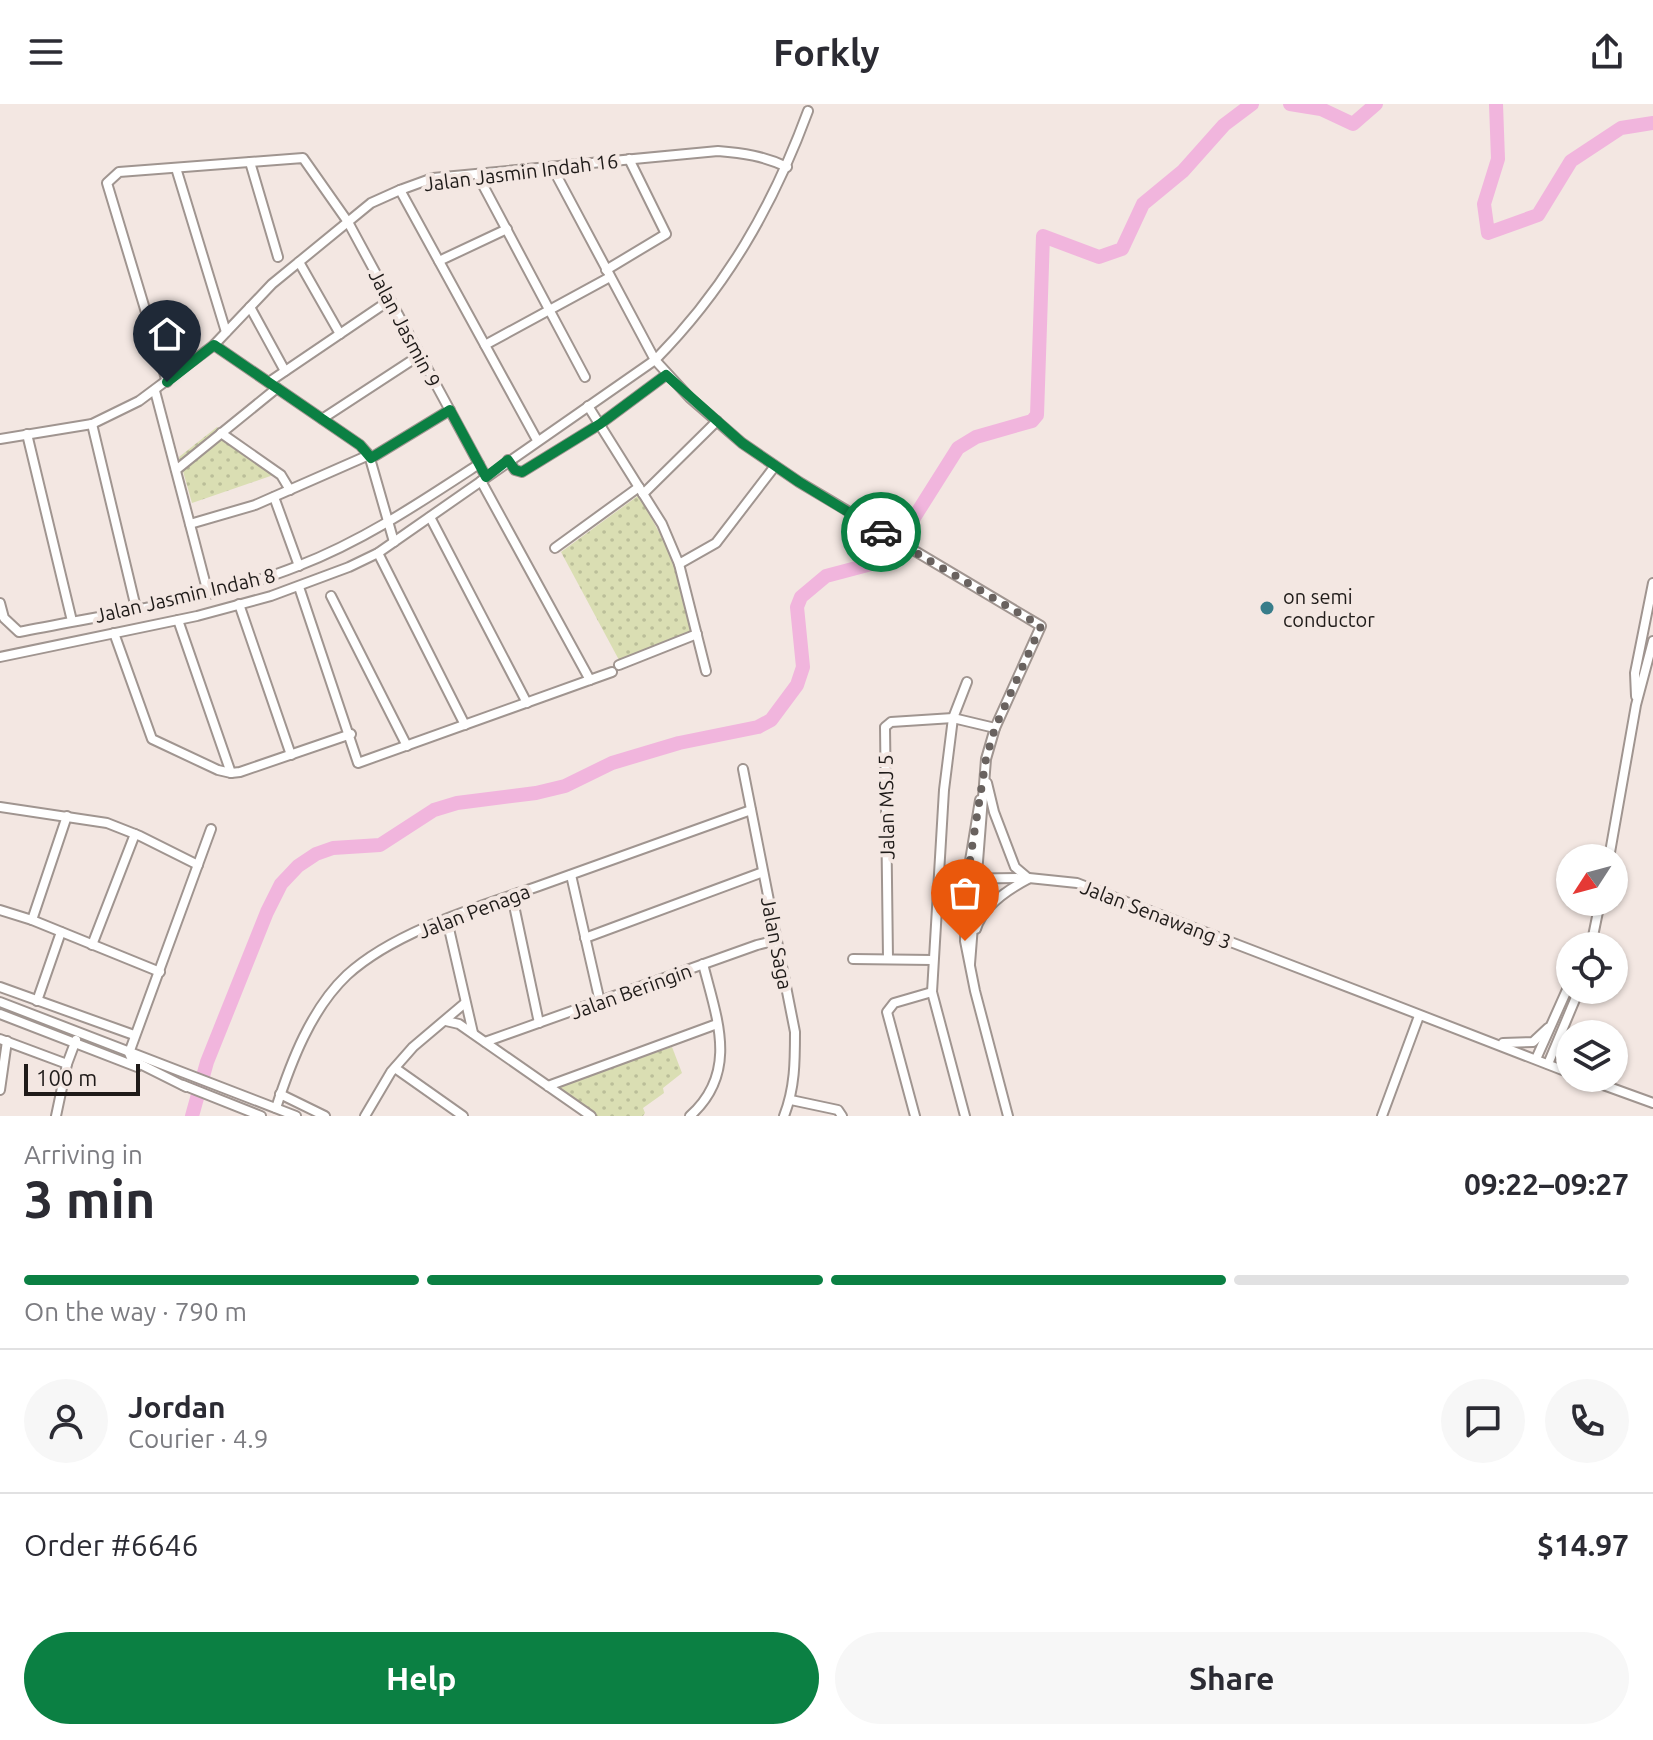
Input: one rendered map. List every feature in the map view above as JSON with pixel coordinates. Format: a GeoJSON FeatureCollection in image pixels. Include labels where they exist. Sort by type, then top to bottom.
{"type":"FeatureCollection","features":[{"type":"Feature","properties":{"kind":"street"},"geometry":{"type":"LineString","coordinates":[[0,657],[178,620],[239,604],[299,587],[378,553],[655,360],[690,324],[722,282],[767,207],[787,167],[808,111]]}},
{"type":"Feature","properties":{"kind":"street","name":"Jalan Jasmin Indah 16"},"geometry":{"type":"LineString","coordinates":[[0,439],[92,424],[155,391],[214,345],[299,262],[371,203],[433,178],[718,151],[749,153],[787,167]]}},
{"type":"Feature","properties":{"kind":"street","name":"Jalan Jasmin 9"},"geometry":{"type":"LineString","coordinates":[[250,162],[303,158],[348,222],[479,464],[483,479],[590,680]]}},
{"type":"Feature","properties":{"kind":"street"},"geometry":{"type":"LineString","coordinates":[[485,345],[550,310],[666,234],[629,159]]}},
{"type":"Feature","properties":{"kind":"street"},"geometry":{"type":"LineString","coordinates":[[167,382],[107,183],[119,172],[250,162],[278,257]]}},
{"type":"Feature","properties":{"kind":"street"},"geometry":{"type":"LineString","coordinates":[[552,167],[655,360],[666,375],[742,443],[775,466],[1041,626],[995,728],[986,759],[970,964]]}},
{"type":"Feature","properties":{"kind":"street"},"geometry":{"type":"LineString","coordinates":[[176,168],[226,332]]}},
{"type":"Feature","properties":{"kind":"street"},"geometry":{"type":"LineString","coordinates":[[477,174],[585,377]]}},
{"type":"Feature","properties":{"kind":"street"},"geometry":{"type":"LineString","coordinates":[[400,190],[537,440]]}},
{"type":"Feature","properties":{"kind":"street"},"geometry":{"type":"LineString","coordinates":[[439,261],[507,229]]}},
{"type":"Feature","properties":{"kind":"street"},"geometry":{"type":"LineString","coordinates":[[299,262],[340,334]]}},
{"type":"Feature","properties":{"kind":"street"},"geometry":{"type":"LineString","coordinates":[[176,470],[221,433],[285,371],[390,300]]}},
{"type":"Feature","properties":{"kind":"street"},"geometry":{"type":"LineString","coordinates":[[250,307],[285,371]]}},
{"type":"Feature","properties":{"kind":"street"},"geometry":{"type":"LineString","coordinates":[[214,345],[360,445],[370,457],[394,542]]}},
{"type":"Feature","properties":{"kind":"street"},"geometry":{"type":"LineString","coordinates":[[322,419],[420,355]]}},
{"type":"Feature","properties":{"kind":"street"},"geometry":{"type":"LineString","coordinates":[[508,460],[515,470],[522,472],[600,424],[666,375]]}},
{"type":"Feature","properties":{"kind":"street"},"geometry":{"type":"LineString","coordinates":[[155,391],[208,593]]}},
{"type":"Feature","properties":{"kind":"street"},"geometry":{"type":"LineString","coordinates":[[588,406],[662,524],[679,564],[706,671]]}},
{"type":"Feature","properties":{"kind":"street"},"geometry":{"type":"LineString","coordinates":[[190,524],[274,497],[370,457],[450,410]]}},
{"type":"Feature","properties":{"kind":"street"},"geometry":{"type":"LineString","coordinates":[[555,548],[641,491],[717,421]]}},
{"type":"Feature","properties":{"kind":"street"},"geometry":{"type":"LineString","coordinates":[[92,424],[136,608]]}},
{"type":"Feature","properties":{"kind":"street"},"geometry":{"type":"LineString","coordinates":[[221,433],[281,475],[290,490]]}},
{"type":"Feature","properties":{"kind":"street"},"geometry":{"type":"LineString","coordinates":[[27,434],[72,621]]}},
{"type":"Feature","properties":{"kind":"street","name":"Jalan Jasmin Indah 8"},"geometry":{"type":"LineString","coordinates":[[0,603],[4,618],[19,632],[208,593],[299,566],[389,522],[479,464]]}},
{"type":"Feature","properties":{"kind":"street"},"geometry":{"type":"LineString","coordinates":[[679,564],[716,543],[775,466]]}},
{"type":"Feature","properties":{"kind":"street"},"geometry":{"type":"LineString","coordinates":[[274,497],[299,566]]}},
{"type":"Feature","properties":{"kind":"street"},"geometry":{"type":"LineString","coordinates":[[430,517],[527,703]]}},
{"type":"Feature","properties":{"kind":"street"},"geometry":{"type":"LineString","coordinates":[[378,553],[465,725]]}},
{"type":"Feature","properties":{"kind":"street"},"geometry":{"type":"LineString","coordinates":[[1636,705],[1635,673],[1653,583]]}},
{"type":"Feature","properties":{"kind":"street"},"geometry":{"type":"LineString","coordinates":[[299,587],[351,734],[358,763],[612,672]]}},
{"type":"Feature","properties":{"kind":"street"},"geometry":{"type":"LineString","coordinates":[[331,596],[407,746]]}},
{"type":"Feature","properties":{"kind":"street"},"geometry":{"type":"LineString","coordinates":[[239,604],[291,755]]}},
{"type":"Feature","properties":{"kind":"street"},"geometry":{"type":"LineString","coordinates":[[178,620],[231,773]]}},
{"type":"Feature","properties":{"kind":"street"},"geometry":{"type":"LineString","coordinates":[[114,633],[152,739],[206,765],[231,773],[351,734]]}},
{"type":"Feature","properties":{"kind":"street"},"geometry":{"type":"LineString","coordinates":[[619,665],[697,634]]}},
{"type":"Feature","properties":{"kind":"street"},"geometry":{"type":"LineString","coordinates":[[1611,844],[1636,705],[1653,641]]}},
{"type":"Feature","properties":{"kind":"street"},"geometry":{"type":"LineString","coordinates":[[965,1116],[932,992],[932,960],[944,790],[953,718],[967,682]]}},
{"type":"Feature","properties":{"kind":"street"},"geometry":{"type":"LineString","coordinates":[[953,718],[995,728]]}},
{"type":"Feature","properties":{"kind":"street","name":"Jalan MSJ 5"},"geometry":{"type":"LineString","coordinates":[[888,958],[885,727],[891,722],[953,718]]}},
{"type":"Feature","properties":{"kind":"street"},"geometry":{"type":"LineString","coordinates":[[972,942],[978,921],[987,910],[1010,889],[1029,878],[1015,867],[994,812],[986,759]]}},
{"type":"Feature","properties":{"kind":"street","name":"Jalan Saga"},"geometry":{"type":"LineString","coordinates":[[743,769],[795,1032],[796,1066],[791,1100],[784,1116]]}},
{"type":"Feature","properties":{"kind":"street"},"geometry":{"type":"LineString","coordinates":[[983,791],[977,807],[967,879],[965,941],[1008,1116]]}},
{"type":"Feature","properties":{"kind":"street"},"geometry":{"type":"LineString","coordinates":[[0,807],[107,823],[198,865]]}},
{"type":"Feature","properties":{"kind":"street","name":"Jalan Penaga"},"geometry":{"type":"LineString","coordinates":[[276,1108],[315,1017],[348,975],[389,947],[447,920],[751,810]]}},
{"type":"Feature","properties":{"kind":"street"},"geometry":{"type":"LineString","coordinates":[[32,920],[67,816]]}},
{"type":"Feature","properties":{"kind":"street"},"geometry":{"type":"LineString","coordinates":[[186,1087],[132,1060],[129,1050],[211,829]]}},
{"type":"Feature","properties":{"kind":"street"},"geometry":{"type":"LineString","coordinates":[[92,945],[135,834]]}},
{"type":"Feature","properties":{"kind":"street"},"geometry":{"type":"LineString","coordinates":[[585,938],[763,872]]}},
{"type":"Feature","properties":{"kind":"street"},"geometry":{"type":"LineString","coordinates":[[571,875],[600,1002]]}},
{"type":"Feature","properties":{"kind":"street","name":"Jalan Senawang 3"},"geometry":{"type":"LineString","coordinates":[[940,879],[1029,878],[1077,883],[1556,1066]]}},
{"type":"Feature","properties":{"kind":"street"},"geometry":{"type":"LineString","coordinates":[[512,896],[539,1023]]}},
{"type":"Feature","properties":{"kind":"street"},"geometry":{"type":"LineString","coordinates":[[0,910],[160,972]]}},
{"type":"Feature","properties":{"kind":"street"},"geometry":{"type":"LineString","coordinates":[[447,920],[473,1034]]}},
{"type":"Feature","properties":{"kind":"street"},"geometry":{"type":"LineString","coordinates":[[37,1001],[61,932]]}},
{"type":"Feature","properties":{"kind":"street","name":"Jalan Beringin"},"geometry":{"type":"LineString","coordinates":[[485,1042],[777,940]]}},
{"type":"Feature","properties":{"kind":"street"},"geometry":{"type":"LineString","coordinates":[[853,959],[932,960]]}},
{"type":"Feature","properties":{"kind":"street"},"geometry":{"type":"LineString","coordinates":[[690,1116],[708,1099],[720,1066],[721,1043],[703,964]]}},
{"type":"Feature","properties":{"kind":"street"},"geometry":{"type":"LineString","coordinates":[[0,987],[134,1035]]}},
{"type":"Feature","properties":{"kind":"street"},"geometry":{"type":"LineString","coordinates":[[915,1116],[887,1012],[894,1003],[932,992]]}},
{"type":"Feature","properties":{"kind":"street"},"geometry":{"type":"LineString","coordinates":[[0,1002],[296,1116]]}},
{"type":"Feature","properties":{"kind":"street"},"geometry":{"type":"LineString","coordinates":[[365,1116],[395,1068],[413,1047],[465,1003]]}},
{"type":"Feature","properties":{"kind":"street"},"geometry":{"type":"LineString","coordinates":[[1536,1059],[1561,1004]]}},
{"type":"Feature","properties":{"kind":"street"},"geometry":{"type":"LineString","coordinates":[[1568,1020],[1574,1004]]}},
{"type":"Feature","properties":{"kind":"street"},"geometry":{"type":"LineString","coordinates":[[0,1014],[256,1115]]}},
{"type":"Feature","properties":{"kind":"street"},"geometry":{"type":"LineString","coordinates":[[1548,1064],[1570,1014]]}},
{"type":"Feature","properties":{"kind":"street"},"geometry":{"type":"LineString","coordinates":[[1382,1116],[1419,1016]]}},
{"type":"Feature","properties":{"kind":"street"},"geometry":{"type":"LineString","coordinates":[[446,1021],[459,1024],[591,1116]]}},
{"type":"Feature","properties":{"kind":"street"},"geometry":{"type":"LineString","coordinates":[[1498,1043],[1533,1042],[1554,1022]]}},
{"type":"Feature","properties":{"kind":"street"},"geometry":{"type":"LineString","coordinates":[[548,1086],[717,1024]]}},
{"type":"Feature","properties":{"kind":"street"},"geometry":{"type":"LineString","coordinates":[[56,1116],[67,1064],[80,1032]]}},
{"type":"Feature","properties":{"kind":"street"},"geometry":{"type":"LineString","coordinates":[[0,1090],[4,1040],[67,1064]]}},
{"type":"Feature","properties":{"kind":"street"},"geometry":{"type":"LineString","coordinates":[[395,1068],[463,1116]]}},
{"type":"Feature","properties":{"kind":"street"},"geometry":{"type":"LineString","coordinates":[[1623,1092],[1653,1103]]}},
{"type":"Feature","properties":{"kind":"street"},"geometry":{"type":"LineString","coordinates":[[280,1094],[325,1116]]}},
{"type":"Feature","properties":{"kind":"street"},"geometry":{"type":"LineString","coordinates":[[791,1100],[830,1107],[842,1116]]}},
{"type":"Feature","properties":{"kind":"green space"},"geometry":{"type":"Polygon","coordinates":[[[217,427],[282,472],[192,503],[179,457],[217,427]]]}},
{"type":"Feature","properties":{"kind":"green space"},"geometry":{"type":"Polygon","coordinates":[[[639,495],[676,564],[693,632],[619,660],[561,552],[639,495]]]}},
{"type":"Feature","properties":{"kind":"green space"},"geometry":{"type":"Polygon","coordinates":[[[672,1047],[682,1073],[663,1088],[664,1093],[643,1108],[643,1116],[594,1116],[552,1088],[672,1047]]]}},
{"type":"Feature","properties":{"kind":"waterway"},"geometry":{"type":"LineString","coordinates":[[192,1116],[207,1062],[267,912],[281,884],[298,866],[316,854],[333,848],[380,845],[434,810],[457,803],[536,793],[565,786],[612,763],[679,743],[758,727],[771,720],[797,685],[803,667],[797,607],[801,597],[826,576],[879,562],[893,551],[958,448],[976,437],[1032,421],[1037,415],[1043,236],[1099,257],[1122,249],[1143,204],[1183,171],[1224,125],[1252,104]]}},
{"type":"Feature","properties":{"kind":"waterway"},"geometry":{"type":"LineString","coordinates":[[1290,104],[1321,109],[1353,124],[1376,104]]}},
{"type":"Feature","properties":{"kind":"waterway"},"geometry":{"type":"LineString","coordinates":[[1496,104],[1498,159],[1484,204],[1488,233],[1538,215],[1571,161],[1621,128],[1653,123]]}},
{"type":"Feature","properties":{"kind":"way so far"},"geometry":{"type":"LineString","coordinates":[[881,532],[1041,626],[995,728],[986,759],[967,879],[965,941]]}},
{"type":"Feature","properties":{"kind":"place","name":"on semi conductor"},"geometry":{"type":"Point","coordinates":[1267,608]}},
{"type":"Feature","properties":{"kind":"route"},"geometry":{"type":"LineString","coordinates":[[167,382],[214,345],[360,445],[371,458],[450,410],[486,477],[508,460],[515,470],[522,472],[600,424],[666,375],[742,443],[881,532]]}}]}
